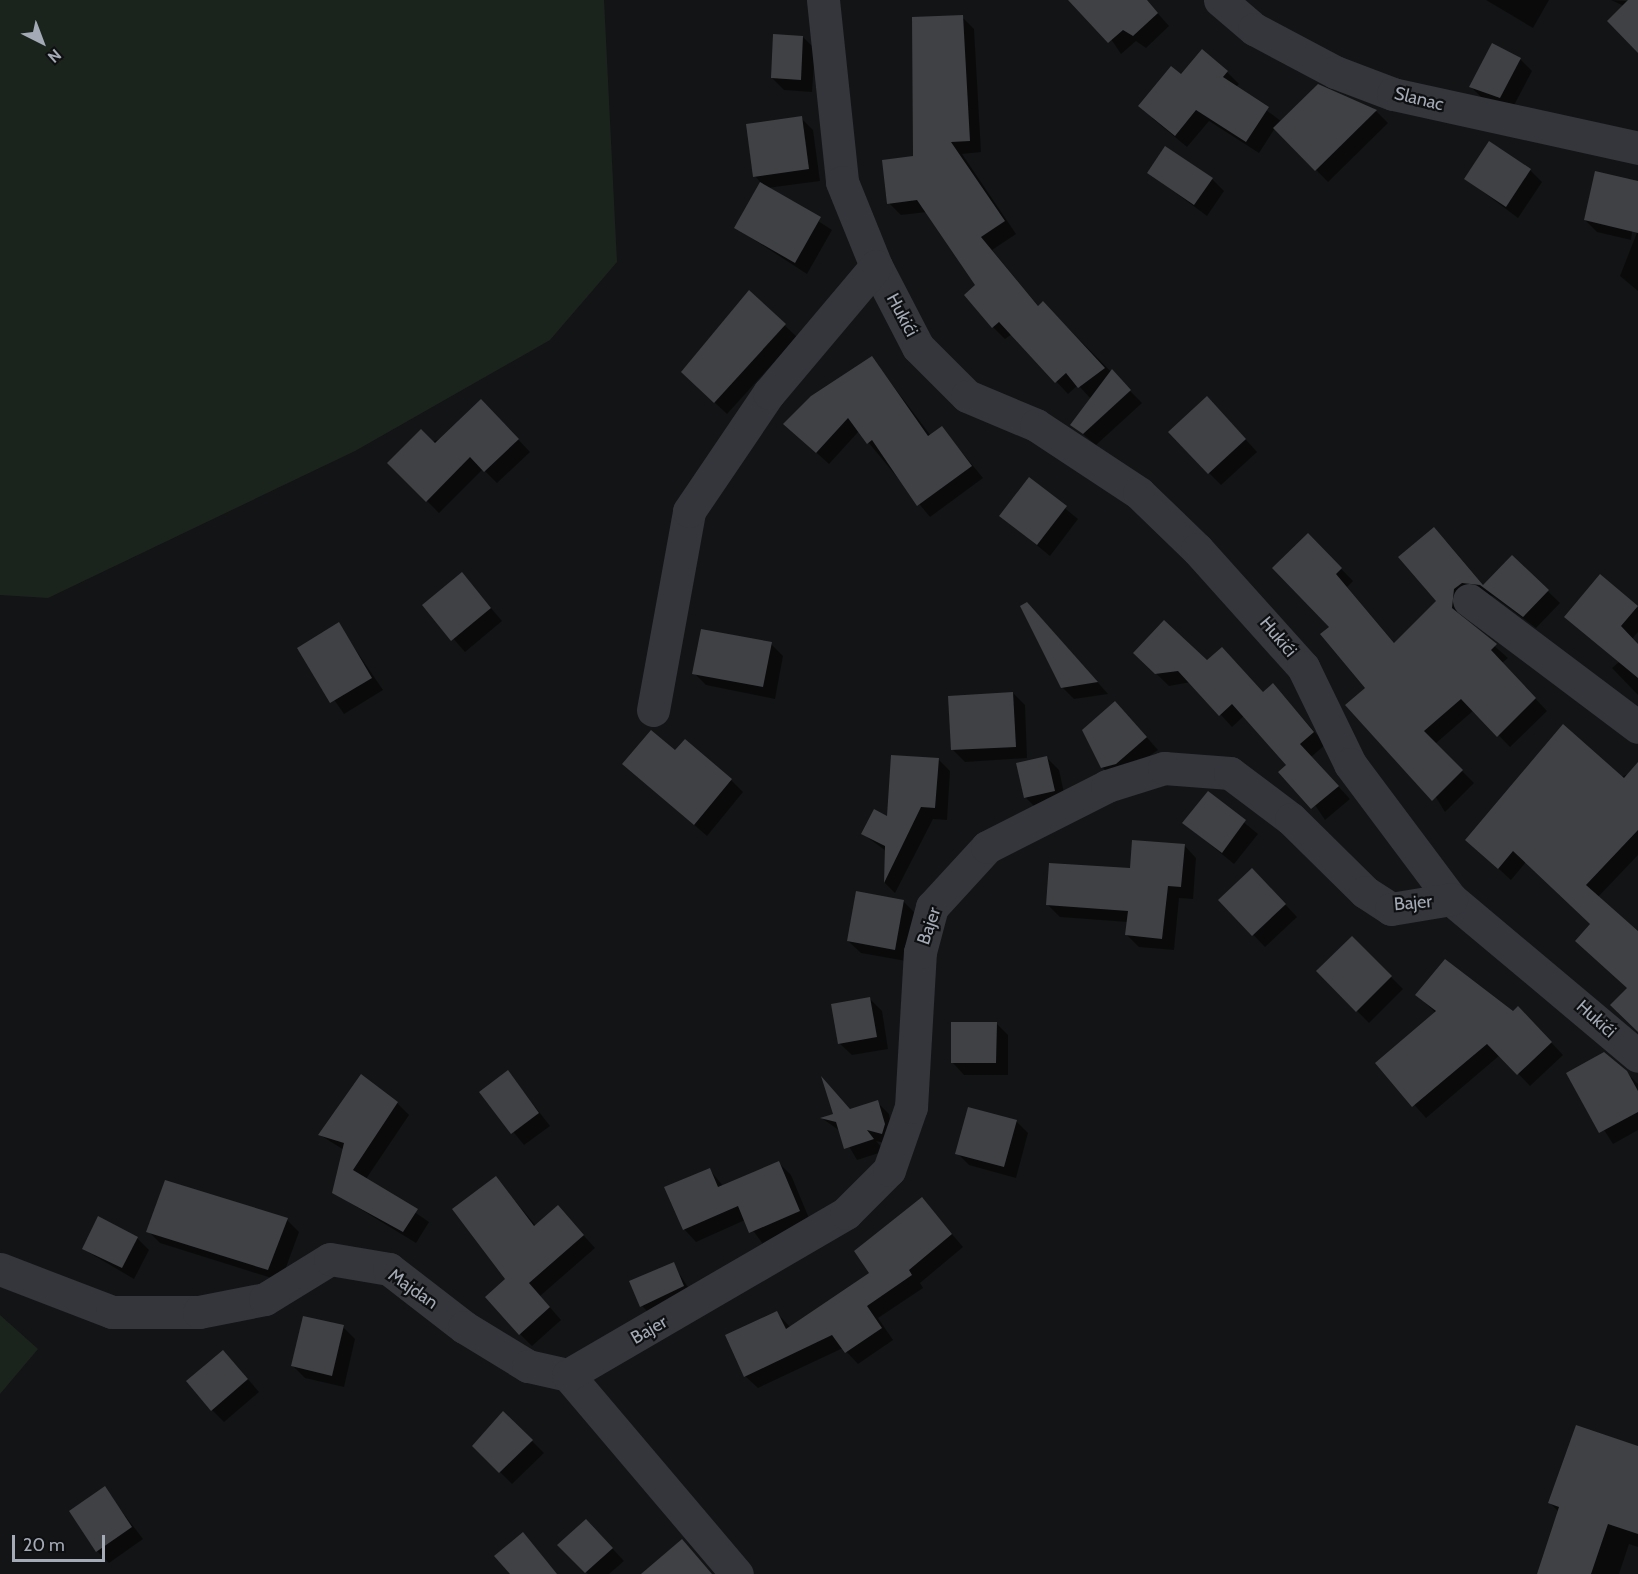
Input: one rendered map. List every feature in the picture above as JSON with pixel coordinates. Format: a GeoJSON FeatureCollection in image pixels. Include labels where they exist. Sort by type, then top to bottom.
{"type":"FeatureCollection","features":[{"type":"Feature","properties":{"kind":"street","name":"Hukići"},"geometry":{"type":"LineString","coordinates":[[823,0],[842,182],[876,266],[918,346],[966,396],[1036,425],[1139,493],[1243,596],[1303,667],[1350,764],[1451,899],[1638,1056]]}},
{"type":"Feature","properties":{"kind":"street","name":"Slanac"},"geometry":{"type":"LineString","coordinates":[[1220,0],[1254,29],[1335,72],[1393,94],[1638,148]]}},
{"type":"Feature","properties":{"kind":"street","name":"Hukići"},"geometry":{"type":"LineString","coordinates":[[653,710],[689,511],[769,393],[876,266]]}},
{"type":"Feature","properties":{"kind":"street"},"geometry":{"type":"LineString","coordinates":[[1469,600],[1638,727]]}},
{"type":"Feature","properties":{"kind":"street","name":"Bajer"},"geometry":{"type":"LineString","coordinates":[[568,1375],[846,1213],[889,1170],[911,1107],[920,952],[932,907],[987,847],[1107,786],[1164,768],[1230,773],[1291,819],[1365,892],[1391,909],[1451,899]]}},
{"type":"Feature","properties":{"kind":"street","name":"Majdan"},"geometry":{"type":"LineString","coordinates":[[0,1269],[112,1312],[199,1312],[265,1299],[330,1259],[389,1269],[464,1327],[528,1366],[568,1375]]}},
{"type":"Feature","properties":{"kind":"street"},"geometry":{"type":"LineString","coordinates":[[568,1375],[737,1574]]}},
{"type":"Feature","properties":{"kind":"shaded area"},"geometry":{"type":"Polygon","coordinates":[[[0,0],[604,0],[617,262],[550,340],[355,451],[48,598],[0,595],[0,0]]]}},
{"type":"Feature","properties":{"kind":"shaded area"},"geometry":{"type":"Polygon","coordinates":[[[0,1315],[38,1349],[0,1394],[0,1315]]]}},
{"type":"Feature","properties":{"kind":"building"},"geometry":{"type":"Polygon","coordinates":[[[1068,0],[1147,0],[1158,13],[1133,36],[1123,30],[1108,43],[1068,0]]]}},
{"type":"Feature","properties":{"kind":"building"},"geometry":{"type":"Polygon","coordinates":[[[1628,0],[1638,0],[1638,53],[1607,21],[1628,0]]]}},
{"type":"Feature","properties":{"kind":"building"},"geometry":{"type":"Polygon","coordinates":[[[963,15],[970,141],[951,142],[1005,221],[981,237],[1038,306],[1043,301],[1105,368],[1078,388],[1066,373],[1055,383],[999,322],[992,328],[964,295],[975,285],[917,200],[887,204],[882,160],[913,156],[912,17],[963,15]]]}},
{"type":"Feature","properties":{"kind":"building"},"geometry":{"type":"Polygon","coordinates":[[[773,34],[803,36],[801,80],[771,78],[773,34]]]}},
{"type":"Feature","properties":{"kind":"building"},"geometry":{"type":"Polygon","coordinates":[[[1492,43],[1521,58],[1500,98],[1469,87],[1492,43]]]}},
{"type":"Feature","properties":{"kind":"building"},"geometry":{"type":"Polygon","coordinates":[[[1202,49],[1228,71],[1223,77],[1269,107],[1246,142],[1196,110],[1175,136],[1138,106],[1171,66],[1181,74],[1202,49]]]}},
{"type":"Feature","properties":{"kind":"building"},"geometry":{"type":"Polygon","coordinates":[[[1318,84],[1377,110],[1315,171],[1273,128],[1318,84]]]}},
{"type":"Feature","properties":{"kind":"building"},"geometry":{"type":"Polygon","coordinates":[[[802,116],[809,169],[753,177],[746,124],[802,116]]]}},
{"type":"Feature","properties":{"kind":"building"},"geometry":{"type":"Polygon","coordinates":[[[1489,141],[1531,169],[1506,207],[1464,179],[1489,141]]]}},
{"type":"Feature","properties":{"kind":"building"},"geometry":{"type":"Polygon","coordinates":[[[1165,146],[1213,178],[1194,205],[1147,173],[1165,146]]]}},
{"type":"Feature","properties":{"kind":"building"},"geometry":{"type":"Polygon","coordinates":[[[1595,171],[1638,181],[1638,233],[1584,220],[1595,171]]]}},
{"type":"Feature","properties":{"kind":"building"},"geometry":{"type":"Polygon","coordinates":[[[760,182],[821,217],[795,263],[734,228],[760,182]]]}},
{"type":"Feature","properties":{"kind":"building"},"geometry":{"type":"Polygon","coordinates":[[[749,290],[786,324],[714,403],[681,372],[749,290]]]}},
{"type":"Feature","properties":{"kind":"building"},"geometry":{"type":"Polygon","coordinates":[[[872,356],[928,436],[942,426],[972,466],[917,506],[872,440],[867,444],[848,418],[816,453],[783,424],[811,396],[872,356]]]}},
{"type":"Feature","properties":{"kind":"building"},"geometry":{"type":"Polygon","coordinates":[[[1112,369],[1131,390],[1083,434],[1070,425],[1112,369]]]}},
{"type":"Feature","properties":{"kind":"building"},"geometry":{"type":"Polygon","coordinates":[[[1207,396],[1246,439],[1208,474],[1168,432],[1207,396]]]}},
{"type":"Feature","properties":{"kind":"building"},"geometry":{"type":"Polygon","coordinates":[[[481,399],[519,439],[484,472],[470,457],[426,502],[387,463],[421,429],[435,443],[481,399]]]}},
{"type":"Feature","properties":{"kind":"building"},"geometry":{"type":"Polygon","coordinates":[[[1029,477],[1067,506],[1037,545],[999,516],[1029,477]]]}},
{"type":"Feature","properties":{"kind":"building"},"geometry":{"type":"Polygon","coordinates":[[[1434,527],[1483,585],[1512,555],[1549,590],[1523,617],[1480,585],[1462,583],[1454,589],[1452,608],[1497,644],[1491,650],[1536,698],[1497,737],[1461,699],[1424,731],[1463,770],[1432,801],[1345,705],[1365,688],[1320,634],[1329,627],[1272,568],[1308,533],[1342,568],[1336,574],[1394,643],[1436,601],[1398,557],[1434,527]]]}},
{"type":"Feature","properties":{"kind":"building"},"geometry":{"type":"Polygon","coordinates":[[[462,572],[491,608],[451,641],[422,605],[462,572]]]}},
{"type":"Feature","properties":{"kind":"building"},"geometry":{"type":"Polygon","coordinates":[[[1600,574],[1638,606],[1621,626],[1638,644],[1638,678],[1564,617],[1600,574]]]}},
{"type":"Feature","properties":{"kind":"building"},"geometry":{"type":"Polygon","coordinates":[[[1027,602],[1098,682],[1061,688],[1020,606],[1027,602]]]}},
{"type":"Feature","properties":{"kind":"building"},"geometry":{"type":"Polygon","coordinates":[[[1164,620],[1207,660],[1222,647],[1263,692],[1273,683],[1314,732],[1300,744],[1339,786],[1311,809],[1278,772],[1286,765],[1232,704],[1219,716],[1178,671],[1155,674],[1133,653],[1164,620]]]}},
{"type":"Feature","properties":{"kind":"building"},"geometry":{"type":"Polygon","coordinates":[[[339,622],[372,678],[330,703],[297,648],[339,622]]]}},
{"type":"Feature","properties":{"kind":"building"},"geometry":{"type":"Polygon","coordinates":[[[701,629],[772,642],[763,687],[692,674],[701,629]]]}},
{"type":"Feature","properties":{"kind":"building"},"geometry":{"type":"Polygon","coordinates":[[[1013,692],[1016,747],[951,750],[948,696],[1013,692]]]}},
{"type":"Feature","properties":{"kind":"building"},"geometry":{"type":"Polygon","coordinates":[[[1115,701],[1147,737],[1116,764],[1101,768],[1082,730],[1115,701]]]}},
{"type":"Feature","properties":{"kind":"building"},"geometry":{"type":"Polygon","coordinates":[[[1563,724],[1624,778],[1638,762],[1638,830],[1586,885],[1638,931],[1638,1032],[1610,1005],[1627,988],[1575,941],[1590,924],[1513,851],[1498,869],[1465,840],[1563,724]]]}},
{"type":"Feature","properties":{"kind":"building"},"geometry":{"type":"Polygon","coordinates":[[[651,730],[675,750],[685,739],[732,779],[694,825],[622,764],[651,730]]]}},
{"type":"Feature","properties":{"kind":"building"},"geometry":{"type":"Polygon","coordinates":[[[891,755],[939,758],[935,808],[921,807],[884,883],[885,846],[861,834],[874,809],[887,816],[891,755]]]}},
{"type":"Feature","properties":{"kind":"building"},"geometry":{"type":"Polygon","coordinates":[[[1047,756],[1055,791],[1024,798],[1016,763],[1047,756]]]}},
{"type":"Feature","properties":{"kind":"building"},"geometry":{"type":"Polygon","coordinates":[[[1208,791],[1246,820],[1222,853],[1182,823],[1208,791]]]}},
{"type":"Feature","properties":{"kind":"building"},"geometry":{"type":"Polygon","coordinates":[[[1132,840],[1185,844],[1181,887],[1168,886],[1162,939],[1125,935],[1128,911],[1046,905],[1049,863],[1130,868],[1132,840]]]}},
{"type":"Feature","properties":{"kind":"building"},"geometry":{"type":"Polygon","coordinates":[[[1252,868],[1286,904],[1252,936],[1218,900],[1252,868]]]}},
{"type":"Feature","properties":{"kind":"building"},"geometry":{"type":"Polygon","coordinates":[[[856,891],[904,900],[895,950],[847,941],[856,891]]]}},
{"type":"Feature","properties":{"kind":"building"},"geometry":{"type":"Polygon","coordinates":[[[1352,936],[1392,976],[1356,1012],[1316,971],[1352,936]]]}},
{"type":"Feature","properties":{"kind":"building"},"geometry":{"type":"Polygon","coordinates":[[[1445,959],[1513,1011],[1518,1006],[1552,1042],[1517,1075],[1487,1044],[1412,1107],[1375,1063],[1436,1011],[1415,995],[1445,959]]]}},
{"type":"Feature","properties":{"kind":"building"},"geometry":{"type":"Polygon","coordinates":[[[870,997],[877,1037],[838,1044],[831,1004],[870,997]]]}},
{"type":"Feature","properties":{"kind":"building"},"geometry":{"type":"Polygon","coordinates":[[[951,1022],[997,1022],[996,1063],[951,1063],[951,1022]]]}},
{"type":"Feature","properties":{"kind":"building"},"geometry":{"type":"Polygon","coordinates":[[[1604,1052],[1627,1071],[1638,1091],[1638,1112],[1599,1133],[1566,1073],[1604,1052]]]}},
{"type":"Feature","properties":{"kind":"building"},"geometry":{"type":"Polygon","coordinates":[[[508,1070],[539,1113],[511,1134],[479,1092],[508,1070]]]}},
{"type":"Feature","properties":{"kind":"building"},"geometry":{"type":"Polygon","coordinates":[[[361,1074],[398,1102],[353,1170],[418,1209],[403,1232],[332,1193],[344,1143],[318,1135],[361,1074]]]}},
{"type":"Feature","properties":{"kind":"building"},"geometry":{"type":"Polygon","coordinates":[[[821,1076],[850,1109],[878,1100],[885,1124],[882,1134],[867,1130],[874,1139],[844,1149],[836,1122],[820,1118],[833,1114],[821,1076]]]}},
{"type":"Feature","properties":{"kind":"building"},"geometry":{"type":"Polygon","coordinates":[[[968,1107],[1017,1120],[1004,1167],[955,1154],[968,1107]]]}},
{"type":"Feature","properties":{"kind":"building"},"geometry":{"type":"Polygon","coordinates":[[[779,1161],[800,1211],[749,1233],[738,1206],[683,1230],[664,1187],[710,1168],[718,1187],[779,1161]]]}},
{"type":"Feature","properties":{"kind":"building"},"geometry":{"type":"Polygon","coordinates":[[[496,1176],[534,1226],[558,1205],[584,1235],[529,1283],[550,1307],[519,1335],[485,1297],[505,1279],[452,1209],[496,1176]]]}},
{"type":"Feature","properties":{"kind":"building"},"geometry":{"type":"Polygon","coordinates":[[[165,1180],[288,1218],[268,1270],[146,1232],[165,1180]]]}},
{"type":"Feature","properties":{"kind":"building"},"geometry":{"type":"Polygon","coordinates":[[[922,1197],[952,1234],[909,1270],[912,1275],[867,1306],[882,1328],[845,1353],[832,1335],[744,1377],[725,1335],[777,1311],[786,1329],[869,1273],[854,1251],[922,1197]]]}},
{"type":"Feature","properties":{"kind":"building"},"geometry":{"type":"Polygon","coordinates":[[[98,1216],[138,1237],[122,1268],[82,1249],[98,1216]]]}},
{"type":"Feature","properties":{"kind":"building"},"geometry":{"type":"Polygon","coordinates":[[[674,1262],[684,1286],[640,1307],[629,1281],[674,1262]]]}},
{"type":"Feature","properties":{"kind":"building"},"geometry":{"type":"Polygon","coordinates":[[[303,1316],[344,1325],[332,1376],[291,1366],[303,1316]]]}},
{"type":"Feature","properties":{"kind":"building"},"geometry":{"type":"Polygon","coordinates":[[[223,1350],[248,1379],[211,1411],[186,1381],[223,1350]]]}},
{"type":"Feature","properties":{"kind":"building"},"geometry":{"type":"Polygon","coordinates":[[[503,1411],[533,1440],[499,1473],[472,1446],[503,1411]]]}},
{"type":"Feature","properties":{"kind":"building"},"geometry":{"type":"Polygon","coordinates":[[[1576,1425],[1638,1446],[1638,1534],[1608,1524],[1591,1574],[1537,1574],[1559,1507],[1548,1503],[1576,1425]]]}},
{"type":"Feature","properties":{"kind":"building"},"geometry":{"type":"Polygon","coordinates":[[[105,1486],[132,1527],[96,1552],[69,1511],[105,1486]]]}},
{"type":"Feature","properties":{"kind":"building"},"geometry":{"type":"Polygon","coordinates":[[[586,1519],[613,1548],[585,1573],[557,1545],[586,1519]]]}},
{"type":"Feature","properties":{"kind":"building"},"geometry":{"type":"Polygon","coordinates":[[[523,1532],[557,1574],[510,1574],[494,1556],[523,1532]]]}},
{"type":"Feature","properties":{"kind":"building"},"geometry":{"type":"Polygon","coordinates":[[[682,1539],[712,1574],[641,1574],[682,1539]]]}}]}
